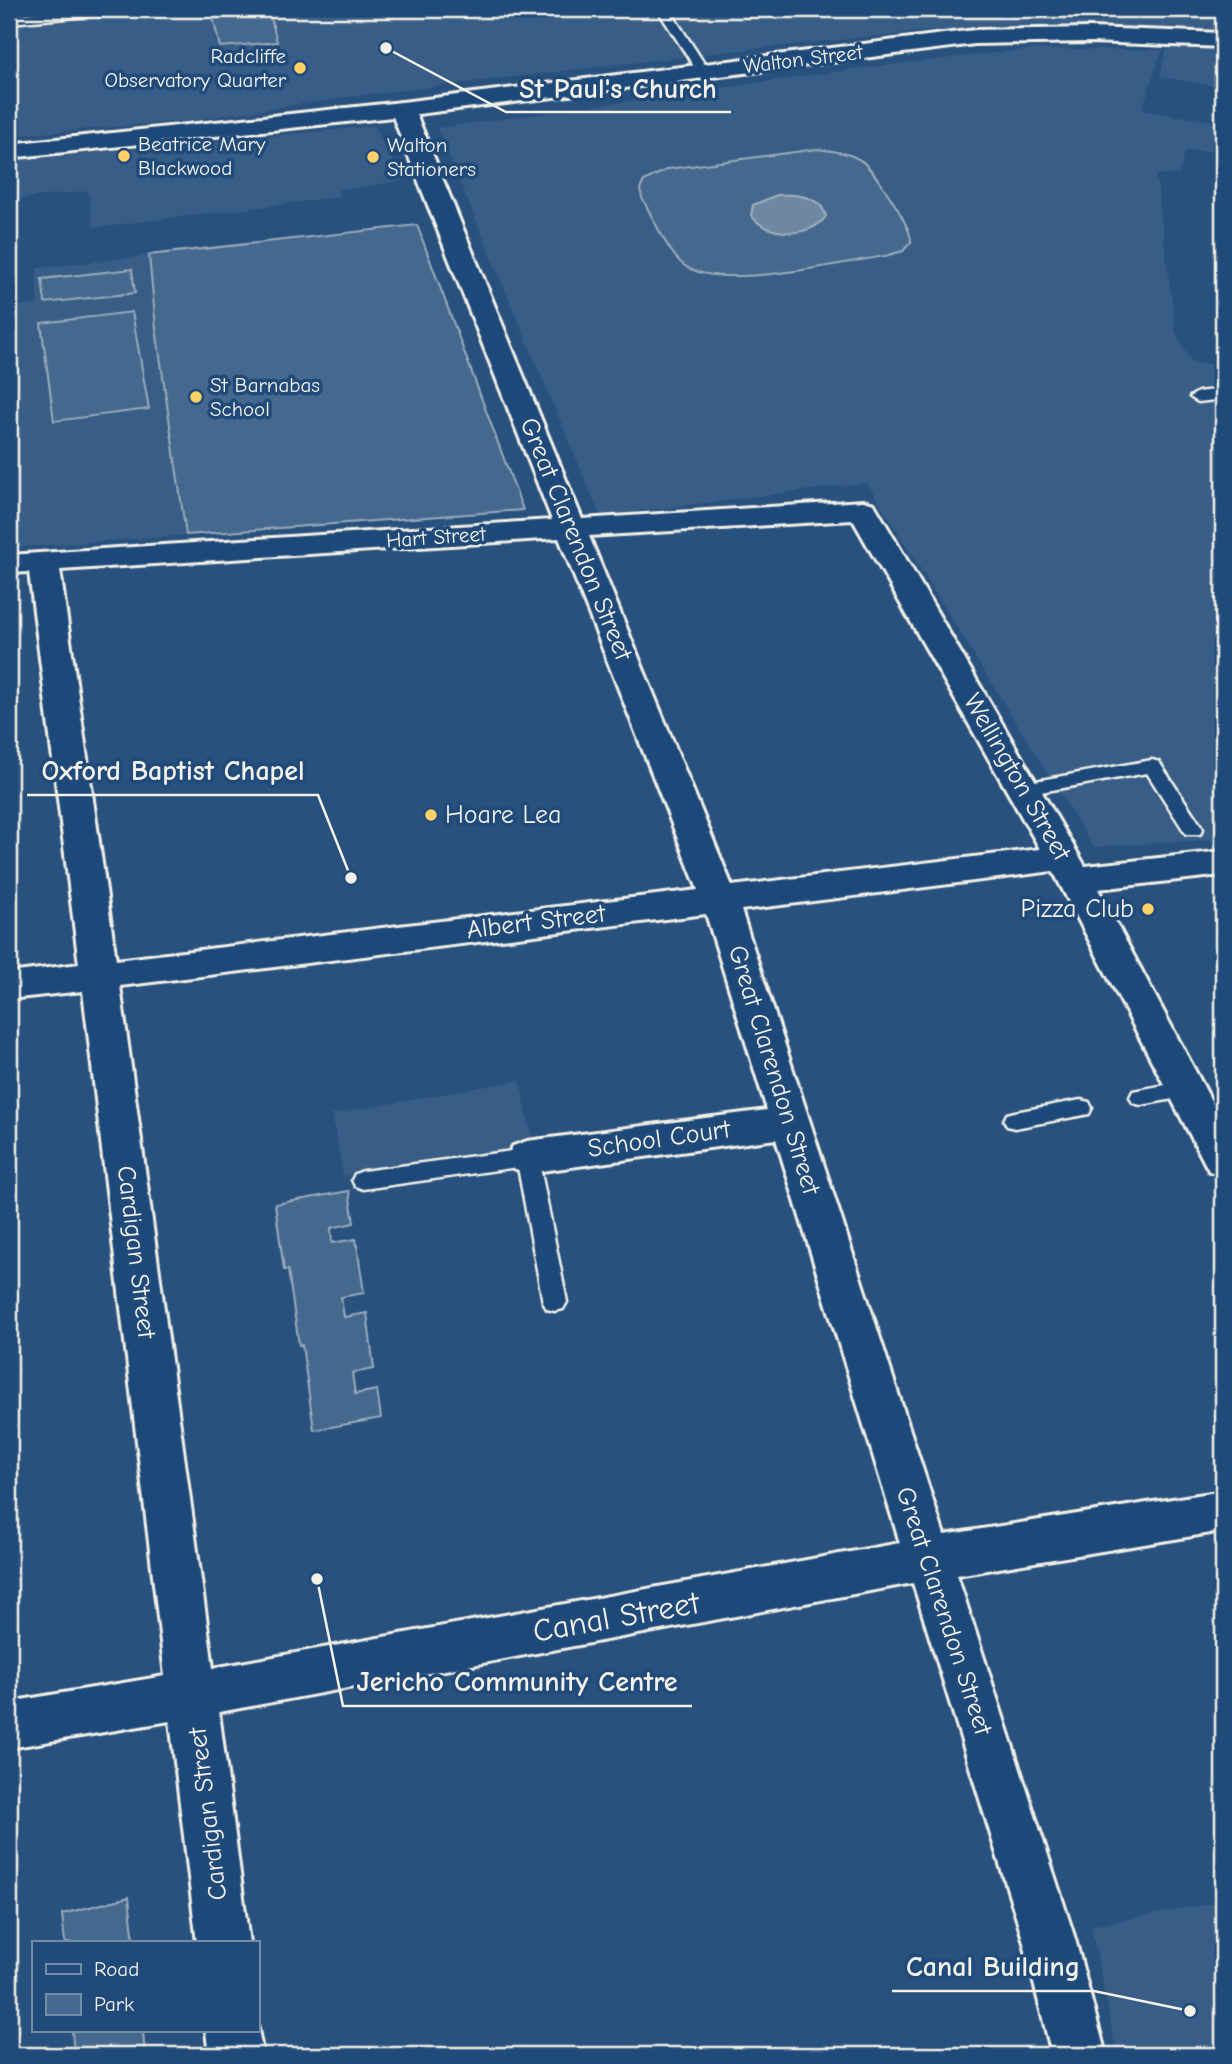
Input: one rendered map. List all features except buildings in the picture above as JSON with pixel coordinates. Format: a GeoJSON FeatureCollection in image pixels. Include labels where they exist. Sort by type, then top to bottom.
{"type":"FeatureCollection","features":[{"type":"Feature","properties":{"kind":"street","name":"Walton Street"},"geometry":{"type":"LineString","coordinates":[[9,151],[402,109],[975,37],[1090,35],[1223,40]]}},
{"type":"Feature","properties":{"kind":"street","name":"Great Clarendon Street"},"geometry":{"type":"LineString","coordinates":[[402,109],[720,900],[1049,1939],[1079,2055]]}},
{"type":"Feature","properties":{"kind":"street","name":"Hart Street"},"geometry":{"type":"LineString","coordinates":[[26,563],[863,510]]}},
{"type":"Feature","properties":{"kind":"street","name":"Wellington Street"},"geometry":{"type":"LineString","coordinates":[[863,510],[1069,869],[1223,1160]]}},
{"type":"Feature","properties":{"kind":"street","name":"Cardigan Street"},"geometry":{"type":"LineString","coordinates":[[26,563],[99,975],[223,1941]]}},
{"type":"Feature","properties":{"kind":"street","name":"Albert Street"},"geometry":{"type":"LineString","coordinates":[[9,986],[720,900],[1069,869],[1223,863]]}},
{"type":"Feature","properties":{"kind":"street","name":"School Court"},"geometry":{"type":"LineString","coordinates":[[527,1157],[790,1122]]}},
{"type":"Feature","properties":{"kind":"street","name":"Canal Street"},"geometry":{"type":"LineString","coordinates":[[9,1724],[193,1695],[927,1559],[1223,1511]]}},
{"type":"Feature","properties":{"kind":"street"},"geometry":{"type":"LineString","coordinates":[[233,2032],[236,2055]]}},
{"type":"Feature","properties":{"kind":"lane"},"geometry":{"type":"LineString","coordinates":[[9,19],[124,9]]}},
{"type":"Feature","properties":{"kind":"lane"},"geometry":{"type":"LineString","coordinates":[[663,9],[703,71]]}},
{"type":"Feature","properties":{"kind":"lane"},"geometry":{"type":"LineString","coordinates":[[1198,397],[1223,394]]}},
{"type":"Feature","properties":{"kind":"lane"},"geometry":{"type":"LineString","coordinates":[[1024,789],[1152,766],[1193,829]]}},
{"type":"Feature","properties":{"kind":"lane"},"geometry":{"type":"LineString","coordinates":[[1140,1097],[1186,1089]]}},
{"type":"Feature","properties":{"kind":"lane"},"geometry":{"type":"LineString","coordinates":[[1015,1120],[1081,1108]]}},
{"type":"Feature","properties":{"kind":"lane"},"geometry":{"type":"LineString","coordinates":[[363,1180],[527,1157],[555,1302]]}},
{"type":"Feature","properties":{"kind":"shaded area","name":"Radcliffe Observatory Quarter"},"geometry":{"type":"Polygon","coordinates":[[[9,9],[1223,9],[1223,87],[1160,77],[1171,29],[1010,27],[930,31],[732,51],[356,96],[186,121],[9,136],[9,9]]]}},
{"type":"Feature","properties":{"kind":"shaded area"},"geometry":{"type":"Polygon","coordinates":[[[1034,49],[1162,50],[1142,110],[1223,123],[1223,151],[1185,151],[1179,175],[1156,175],[1176,333],[1191,362],[1223,366],[1223,748],[1217,749],[1223,762],[1223,839],[1093,847],[867,483],[600,516],[437,128],[876,66],[1034,49]]]}},
{"type":"Feature","properties":{"kind":"shaded area"},"geometry":{"type":"Polygon","coordinates":[[[375,126],[403,181],[338,190],[339,197],[93,228],[88,191],[9,200],[9,161],[375,126]]]}},
{"type":"Feature","properties":{"kind":"shaded area"},"geometry":{"type":"Polygon","coordinates":[[[777,195],[813,200],[819,204],[826,216],[810,229],[800,232],[767,228],[751,215],[753,205],[777,195]]]}},
{"type":"Feature","properties":{"kind":"shaded area","name":"St Barnabas School"},"geometry":{"type":"Polygon","coordinates":[[[417,225],[362,523],[9,548],[9,307],[37,304],[37,268],[417,225]]]}},
{"type":"Feature","properties":{"kind":"shaded area"},"geometry":{"type":"Polygon","coordinates":[[[520,1080],[534,1149],[343,1176],[332,1114],[520,1080]]]}},
{"type":"Feature","properties":{"kind":"shaded area"},"geometry":{"type":"Polygon","coordinates":[[[1223,1901],[1223,2055],[1117,2055],[1091,1926],[1223,1901]]]}},
{"type":"Feature","properties":{"kind":"green space"},"geometry":{"type":"Polygon","coordinates":[[[270,13],[277,42],[220,47],[213,18],[270,13]]]}},
{"type":"Feature","properties":{"kind":"green space"},"geometry":{"type":"Polygon","coordinates":[[[817,149],[855,157],[874,174],[899,211],[910,234],[911,242],[903,251],[781,273],[725,276],[702,273],[679,261],[661,235],[642,198],[640,189],[644,181],[668,169],[817,149]]]}},
{"type":"Feature","properties":{"kind":"green space","name":"St Barnabas School"},"geometry":{"type":"Polygon","coordinates":[[[417,225],[523,510],[186,535],[156,329],[149,255],[417,225]]]}},
{"type":"Feature","properties":{"kind":"green space"},"geometry":{"type":"Polygon","coordinates":[[[132,269],[135,293],[45,303],[42,279],[132,269]]]}},
{"type":"Feature","properties":{"kind":"green space"},"geometry":{"type":"Polygon","coordinates":[[[132,312],[149,409],[54,421],[41,323],[132,312]]]}},
{"type":"Feature","properties":{"kind":"green space"},"geometry":{"type":"Polygon","coordinates":[[[349,1191],[354,1223],[331,1228],[332,1243],[356,1239],[364,1293],[341,1297],[344,1317],[367,1313],[374,1369],[352,1373],[355,1394],[377,1390],[381,1418],[314,1430],[302,1345],[299,1345],[288,1270],[284,1270],[275,1204],[349,1191]]]}},
{"type":"Feature","properties":{"kind":"green space"},"geometry":{"type":"Polygon","coordinates":[[[129,1897],[134,1941],[65,1941],[62,1914],[129,1897]]]}},
{"type":"Feature","properties":{"kind":"green space"},"geometry":{"type":"Polygon","coordinates":[[[72,2032],[143,2032],[145,2055],[74,2055],[72,2032]]]}},
{"type":"Feature","properties":{"kind":"place","name":"St Paul's Church"},"geometry":{"type":"Point","coordinates":[386,48]}},
{"type":"Feature","properties":{"kind":"place","name":"Radcliffe Observatory Quarter"},"geometry":{"type":"Point","coordinates":[300,68]}},
{"type":"Feature","properties":{"kind":"place","name":"Beatrice Mary Blackwood"},"geometry":{"type":"Point","coordinates":[124,156]}},
{"type":"Feature","properties":{"kind":"place","name":"Walton Stationers"},"geometry":{"type":"Point","coordinates":[373,157]}},
{"type":"Feature","properties":{"kind":"place","name":"St Barnabas School"},"geometry":{"type":"Point","coordinates":[196,397]}},
{"type":"Feature","properties":{"kind":"place","name":"Hoare Lea"},"geometry":{"type":"Point","coordinates":[431,815]}},
{"type":"Feature","properties":{"kind":"place","name":"Oxford Baptist Chapel"},"geometry":{"type":"Point","coordinates":[351,878]}},
{"type":"Feature","properties":{"kind":"place","name":"Pizza Club"},"geometry":{"type":"Point","coordinates":[1148,909]}},
{"type":"Feature","properties":{"kind":"place","name":"Jericho Community Centre"},"geometry":{"type":"Point","coordinates":[317,1579]}},
{"type":"Feature","properties":{"kind":"place","name":"Canal Building"},"geometry":{"type":"Point","coordinates":[1190,2011]}}]}
